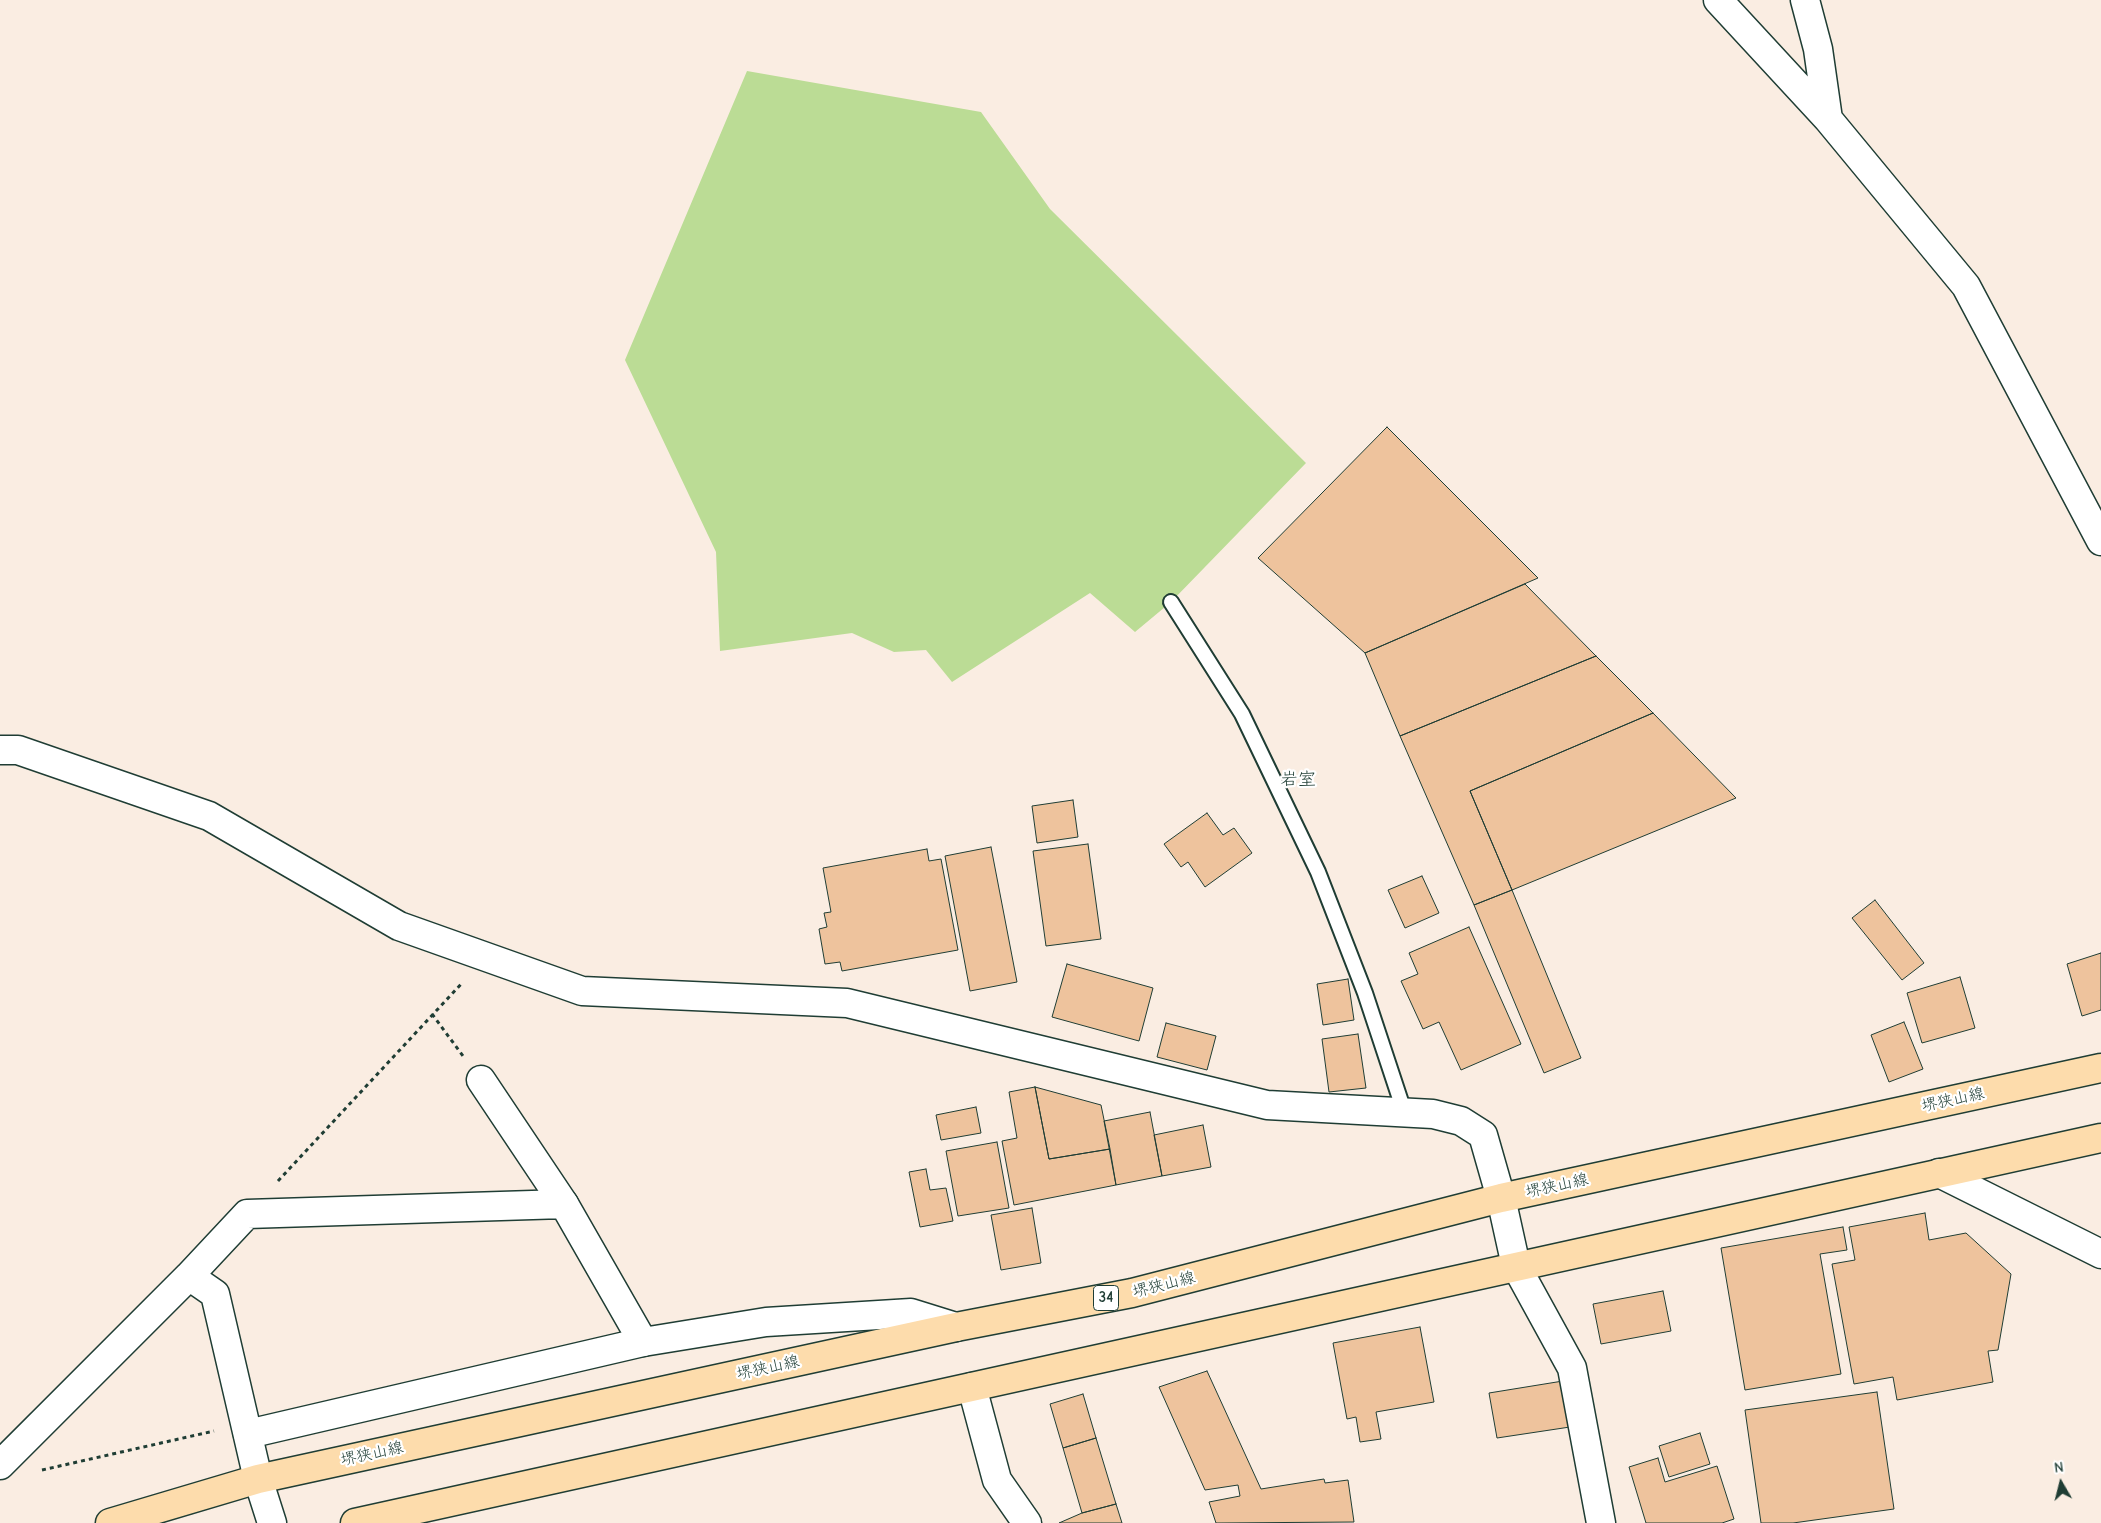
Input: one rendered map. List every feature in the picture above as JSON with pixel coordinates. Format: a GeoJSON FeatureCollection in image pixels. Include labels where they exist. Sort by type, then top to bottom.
{"type":"FeatureCollection","features":[{"type":"Feature","properties":{"kind":"main road","name":"堺狭山線"},"geometry":{"type":"LineString","coordinates":[[110,1523],[258,1479],[956,1327],[1132,1293],[1501,1198],[2101,1068]]}},
{"type":"Feature","properties":{"kind":"main road"},"geometry":{"type":"LineString","coordinates":[[355,1523],[2101,1138]]}},
{"type":"Feature","properties":{"kind":"street"},"geometry":{"type":"LineString","coordinates":[[1718,0],[1828,118],[1966,286],[2101,541]]}},
{"type":"Feature","properties":{"kind":"street"},"geometry":{"type":"LineString","coordinates":[[1805,0],[1818,49],[1828,118]]}},
{"type":"Feature","properties":{"kind":"street"},"geometry":{"type":"LineString","coordinates":[[0,750],[18,750],[209,816],[399,926],[582,991],[847,1003],[1267,1105],[1405,1114],[1433,1114],[1461,1121],[1484,1135],[1501,1198],[1516,1266],[1572,1368],[1602,1523]]}},
{"type":"Feature","properties":{"kind":"street"},"geometry":{"type":"LineString","coordinates":[[481,1080],[564,1204],[643,1342]]}},
{"type":"Feature","properties":{"kind":"street"},"geometry":{"type":"LineString","coordinates":[[1939,1173],[2101,1254]]}},
{"type":"Feature","properties":{"kind":"street"},"geometry":{"type":"LineString","coordinates":[[0,1465],[190,1276],[247,1214],[564,1204]]}},
{"type":"Feature","properties":{"kind":"street"},"geometry":{"type":"LineString","coordinates":[[190,1276],[215,1294],[235,1431],[258,1479],[272,1523]]}},
{"type":"Feature","properties":{"kind":"street"},"geometry":{"type":"LineString","coordinates":[[235,1431],[643,1342],[766,1322],[911,1314],[956,1327]]}},
{"type":"Feature","properties":{"kind":"street"},"geometry":{"type":"LineString","coordinates":[[972,1387],[997,1480],[1027,1523]]}},
{"type":"Feature","properties":{"kind":"lane"},"geometry":{"type":"LineString","coordinates":[[1171,602],[1242,714],[1318,872],[1365,994],[1405,1114]]}},
{"type":"Feature","properties":{"kind":"path"},"geometry":{"type":"LineString","coordinates":[[247,1214],[486,957]]}},
{"type":"Feature","properties":{"kind":"path"},"geometry":{"type":"LineString","coordinates":[[432,1014],[481,1080]]}},
{"type":"Feature","properties":{"kind":"path"},"geometry":{"type":"LineString","coordinates":[[39,1471],[235,1431]]}},
{"type":"Feature","properties":{"kind":"green space"},"geometry":{"type":"Polygon","coordinates":[[[747,71],[981,112],[1050,209],[1306,463],[1171,602],[1135,632],[1090,593],[952,682],[926,650],[894,652],[852,633],[720,651],[716,552],[625,360],[747,71]]]}},
{"type":"Feature","properties":{"kind":"building"},"geometry":{"type":"Polygon","coordinates":[[[1387,427],[1538,578],[1365,653],[1258,558],[1387,427]]]}},
{"type":"Feature","properties":{"kind":"building"},"geometry":{"type":"Polygon","coordinates":[[[1525,584],[1596,656],[1400,736],[1365,653],[1525,584]]]}},
{"type":"Feature","properties":{"kind":"building"},"geometry":{"type":"Polygon","coordinates":[[[1596,656],[1653,713],[1470,791],[1512,890],[1474,905],[1400,736],[1596,656]]]}},
{"type":"Feature","properties":{"kind":"building"},"geometry":{"type":"Polygon","coordinates":[[[1653,713],[1736,798],[1512,890],[1470,791],[1653,713]]]}},
{"type":"Feature","properties":{"kind":"building"},"geometry":{"type":"Polygon","coordinates":[[[1073,800],[1078,837],[1037,843],[1032,806],[1073,800]]]}},
{"type":"Feature","properties":{"kind":"building"},"geometry":{"type":"Polygon","coordinates":[[[1207,813],[1223,835],[1234,828],[1252,853],[1205,887],[1188,862],[1181,867],[1164,844],[1207,813]]]}},
{"type":"Feature","properties":{"kind":"building"},"geometry":{"type":"Polygon","coordinates":[[[1088,844],[1101,939],[1046,946],[1033,851],[1088,844]]]}},
{"type":"Feature","properties":{"kind":"building"},"geometry":{"type":"Polygon","coordinates":[[[991,847],[1017,982],[970,991],[945,856],[991,847]]]}},
{"type":"Feature","properties":{"kind":"building"},"geometry":{"type":"Polygon","coordinates":[[[927,849],[929,861],[941,859],[958,950],[842,971],[840,962],[825,964],[819,929],[827,927],[824,913],[831,912],[823,868],[927,849]]]}},
{"type":"Feature","properties":{"kind":"building"},"geometry":{"type":"Polygon","coordinates":[[[1422,876],[1439,913],[1405,928],[1388,890],[1422,876]]]}},
{"type":"Feature","properties":{"kind":"building"},"geometry":{"type":"Polygon","coordinates":[[[1512,890],[1581,1058],[1544,1073],[1474,905],[1512,890]]]}},
{"type":"Feature","properties":{"kind":"building"},"geometry":{"type":"Polygon","coordinates":[[[1875,900],[1924,963],[1902,980],[1852,918],[1875,900]]]}},
{"type":"Feature","properties":{"kind":"building"},"geometry":{"type":"Polygon","coordinates":[[[1469,927],[1521,1044],[1461,1070],[1439,1022],[1423,1029],[1401,981],[1418,974],[1409,953],[1469,927]]]}},
{"type":"Feature","properties":{"kind":"building"},"geometry":{"type":"Polygon","coordinates":[[[2101,953],[2101,1010],[2082,1016],[2067,964],[2101,953]]]}},
{"type":"Feature","properties":{"kind":"building"},"geometry":{"type":"Polygon","coordinates":[[[1067,964],[1153,988],[1139,1041],[1052,1017],[1067,964]]]}},
{"type":"Feature","properties":{"kind":"building"},"geometry":{"type":"Polygon","coordinates":[[[1960,977],[1975,1028],[1922,1043],[1907,993],[1960,977]]]}},
{"type":"Feature","properties":{"kind":"building"},"geometry":{"type":"Polygon","coordinates":[[[1348,979],[1354,1020],[1323,1025],[1317,984],[1348,979]]]}},
{"type":"Feature","properties":{"kind":"building"},"geometry":{"type":"Polygon","coordinates":[[[1904,1022],[1923,1069],[1889,1082],[1871,1035],[1904,1022]]]}},
{"type":"Feature","properties":{"kind":"building"},"geometry":{"type":"Polygon","coordinates":[[[1166,1023],[1216,1036],[1207,1070],[1157,1057],[1166,1023]]]}},
{"type":"Feature","properties":{"kind":"building"},"geometry":{"type":"Polygon","coordinates":[[[1358,1034],[1366,1088],[1329,1092],[1322,1039],[1358,1034]]]}},
{"type":"Feature","properties":{"kind":"building"},"geometry":{"type":"Polygon","coordinates":[[[1035,1087],[1101,1105],[1110,1149],[1049,1159],[1035,1087]]]}},
{"type":"Feature","properties":{"kind":"building"},"geometry":{"type":"Polygon","coordinates":[[[1035,1087],[1049,1159],[1110,1149],[1116,1185],[1014,1205],[1002,1141],[1017,1138],[1009,1092],[1035,1087]]]}},
{"type":"Feature","properties":{"kind":"building"},"geometry":{"type":"Polygon","coordinates":[[[976,1107],[981,1133],[941,1140],[936,1115],[976,1107]]]}},
{"type":"Feature","properties":{"kind":"building"},"geometry":{"type":"Polygon","coordinates":[[[1150,1112],[1162,1176],[1116,1185],[1104,1121],[1150,1112]]]}},
{"type":"Feature","properties":{"kind":"building"},"geometry":{"type":"Polygon","coordinates":[[[1203,1125],[1211,1167],[1162,1176],[1154,1135],[1203,1125]]]}},
{"type":"Feature","properties":{"kind":"building"},"geometry":{"type":"Polygon","coordinates":[[[997,1142],[1009,1208],[958,1216],[946,1151],[997,1142]]]}},
{"type":"Feature","properties":{"kind":"building"},"geometry":{"type":"Polygon","coordinates":[[[926,1169],[930,1190],[946,1188],[953,1221],[920,1227],[909,1172],[926,1169]]]}},
{"type":"Feature","properties":{"kind":"building"},"geometry":{"type":"Polygon","coordinates":[[[1032,1208],[1041,1263],[1001,1270],[991,1215],[1032,1208]]]}},
{"type":"Feature","properties":{"kind":"building"},"geometry":{"type":"Polygon","coordinates":[[[1925,1213],[1929,1240],[1966,1233],[2011,1274],[1998,1350],[1988,1351],[1993,1382],[1897,1400],[1893,1377],[1854,1384],[1832,1264],[1855,1260],[1849,1227],[1925,1213]]]}},
{"type":"Feature","properties":{"kind":"building"},"geometry":{"type":"Polygon","coordinates":[[[1843,1227],[1847,1250],[1820,1254],[1841,1374],[1745,1390],[1721,1248],[1843,1227]]]}},
{"type":"Feature","properties":{"kind":"building"},"geometry":{"type":"Polygon","coordinates":[[[1663,1291],[1671,1331],[1601,1344],[1593,1304],[1663,1291]]]}},
{"type":"Feature","properties":{"kind":"building"},"geometry":{"type":"Polygon","coordinates":[[[1420,1327],[1434,1402],[1376,1412],[1381,1439],[1360,1442],[1356,1417],[1347,1419],[1333,1343],[1420,1327]]]}},
{"type":"Feature","properties":{"kind":"building"},"geometry":{"type":"Polygon","coordinates":[[[1207,1371],[1261,1489],[1324,1479],[1325,1483],[1348,1480],[1354,1522],[1216,1523],[1209,1502],[1240,1496],[1238,1485],[1205,1490],[1159,1387],[1207,1371]]]}},
{"type":"Feature","properties":{"kind":"building"},"geometry":{"type":"Polygon","coordinates":[[[1563,1381],[1570,1427],[1497,1438],[1489,1393],[1563,1381]]]}},
{"type":"Feature","properties":{"kind":"building"},"geometry":{"type":"Polygon","coordinates":[[[1877,1392],[1894,1509],[1793,1523],[1761,1523],[1745,1410],[1877,1392]]]}},
{"type":"Feature","properties":{"kind":"building"},"geometry":{"type":"Polygon","coordinates":[[[1083,1394],[1096,1438],[1063,1448],[1050,1404],[1083,1394]]]}},
{"type":"Feature","properties":{"kind":"building"},"geometry":{"type":"Polygon","coordinates":[[[1700,1433],[1710,1464],[1669,1477],[1659,1446],[1700,1433]]]}},
{"type":"Feature","properties":{"kind":"building"},"geometry":{"type":"Polygon","coordinates":[[[1096,1438],[1116,1504],[1082,1513],[1063,1448],[1096,1438]]]}},
{"type":"Feature","properties":{"kind":"building"},"geometry":{"type":"Polygon","coordinates":[[[1658,1458],[1665,1482],[1717,1466],[1734,1519],[1722,1523],[1646,1523],[1629,1467],[1658,1458]]]}},
{"type":"Feature","properties":{"kind":"building"},"geometry":{"type":"Polygon","coordinates":[[[1116,1504],[1122,1523],[1059,1523],[1082,1513],[1116,1504]]]}},
{"type":"Feature","properties":{"kind":"district","name":"岩室"},"geometry":{"type":"Point","coordinates":[1298,780]}}]}
